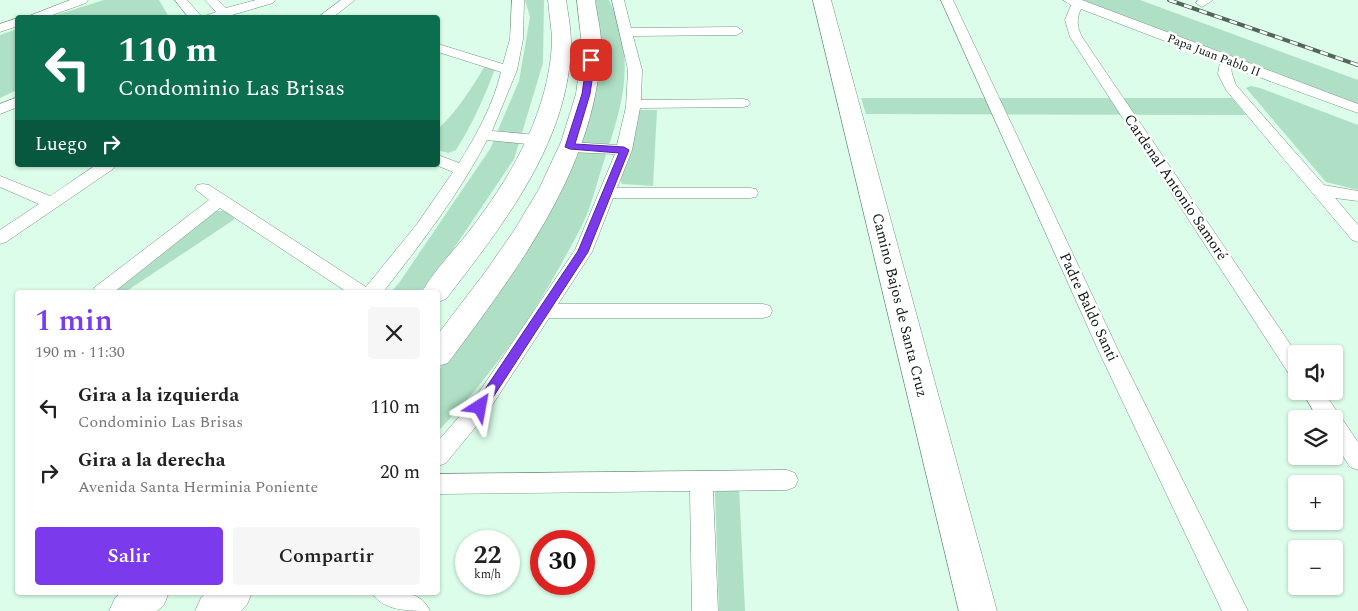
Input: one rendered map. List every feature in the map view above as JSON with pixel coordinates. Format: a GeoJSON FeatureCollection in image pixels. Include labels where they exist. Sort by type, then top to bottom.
{"type":"FeatureCollection","features":[{"type":"Feature","properties":{"kind":"street"},"geometry":{"type":"LineString","coordinates":[[39,15],[82,0]]}},
{"type":"Feature","properties":{"kind":"street"},"geometry":{"type":"LineString","coordinates":[[181,0],[194,15]]}},
{"type":"Feature","properties":{"kind":"street"},"geometry":{"type":"LineString","coordinates":[[211,0],[224,12]]}},
{"type":"Feature","properties":{"kind":"street"},"geometry":{"type":"LineString","coordinates":[[216,15],[269,0]]}},
{"type":"Feature","properties":{"kind":"street"},"geometry":{"type":"LineString","coordinates":[[327,15],[349,0]]}},
{"type":"Feature","properties":{"kind":"street"},"geometry":{"type":"LineString","coordinates":[[375,290],[418,235],[463,171],[483,135],[510,70],[519,18],[518,0]]}},
{"type":"Feature","properties":{"kind":"street"},"geometry":{"type":"LineString","coordinates":[[438,290],[487,225],[507,195],[537,140],[550,107],[560,69],[562,29],[557,0]]}},
{"type":"Feature","properties":{"kind":"street"},"geometry":{"type":"LineString","coordinates":[[440,352],[498,273],[523,234],[542,203],[570,147],[582,111],[590,71],[591,28],[586,0]]}},
{"type":"Feature","properties":{"kind":"street"},"geometry":{"type":"LineString","coordinates":[[440,454],[480,407],[583,252],[624,150],[633,104],[635,70],[618,0]]}},
{"type":"Feature","properties":{"kind":"street","name":"Camino Bajos de Santa Cruz"},"geometry":{"type":"LineString","coordinates":[[822,0],[978,611]]}},
{"type":"Feature","properties":{"kind":"street","name":"Padre Baldo Santi"},"geometry":{"type":"LineString","coordinates":[[946,0],[1110,354],[1235,611]]}},
{"type":"Feature","properties":{"kind":"street","name":"Papa Juan Pablo II"},"geometry":{"type":"LineString","coordinates":[[1074,2],[1358,109]]}},
{"type":"Feature","properties":{"kind":"street","name":"Cardenal Antonio Samoré"},"geometry":{"type":"LineString","coordinates":[[1074,2],[1070,18],[1076,37],[1288,356]]}},
{"type":"Feature","properties":{"kind":"street"},"geometry":{"type":"LineString","coordinates":[[0,28],[15,23]]}},
{"type":"Feature","properties":{"kind":"street"},"geometry":{"type":"LineString","coordinates":[[626,32],[736,31]]}},
{"type":"Feature","properties":{"kind":"street"},"geometry":{"type":"LineString","coordinates":[[440,49],[510,70]]}},
{"type":"Feature","properties":{"kind":"street"},"geometry":{"type":"LineString","coordinates":[[1228,60],[1224,70],[1227,80],[1358,236]]}},
{"type":"Feature","properties":{"kind":"street"},"geometry":{"type":"LineString","coordinates":[[0,110],[15,102]]}},
{"type":"Feature","properties":{"kind":"street"},"geometry":{"type":"LineString","coordinates":[[633,104],[743,103]]}},
{"type":"Feature","properties":{"kind":"street"},"geometry":{"type":"LineString","coordinates":[[483,135],[537,140]]}},
{"type":"Feature","properties":{"kind":"street"},"geometry":{"type":"LineString","coordinates":[[570,147],[624,150]]}},
{"type":"Feature","properties":{"kind":"street"},"geometry":{"type":"LineString","coordinates":[[440,161],[463,171]]}},
{"type":"Feature","properties":{"kind":"street"},"geometry":{"type":"LineString","coordinates":[[0,238],[104,167]]}},
{"type":"Feature","properties":{"kind":"street"},"geometry":{"type":"LineString","coordinates":[[0,181],[52,203]]}},
{"type":"Feature","properties":{"kind":"street"},"geometry":{"type":"LineString","coordinates":[[203,189],[357,290]]}},
{"type":"Feature","properties":{"kind":"street"},"geometry":{"type":"LineString","coordinates":[[1319,190],[1358,196]]}},
{"type":"Feature","properties":{"kind":"street"},"geometry":{"type":"LineString","coordinates":[[607,193],[750,193]]}},
{"type":"Feature","properties":{"kind":"street"},"geometry":{"type":"LineString","coordinates":[[105,290],[220,200]]}},
{"type":"Feature","properties":{"kind":"street"},"geometry":{"type":"LineString","coordinates":[[487,225],[523,234]]}},
{"type":"Feature","properties":{"kind":"street"},"geometry":{"type":"LineString","coordinates":[[544,311],[763,311]]}},
{"type":"Feature","properties":{"kind":"street"},"geometry":{"type":"LineString","coordinates":[[1343,438],[1358,460]]}},
{"type":"Feature","properties":{"kind":"street"},"geometry":{"type":"LineString","coordinates":[[440,484],[787,480]]}},
{"type":"Feature","properties":{"kind":"street"},"geometry":{"type":"LineString","coordinates":[[701,481],[705,611]]}},
{"type":"Feature","properties":{"kind":"street"},"geometry":{"type":"LineString","coordinates":[[128,611],[147,595]]}},
{"type":"Feature","properties":{"kind":"street"},"geometry":{"type":"LineString","coordinates":[[214,611],[231,595]]}},
{"type":"Feature","properties":{"kind":"street"},"geometry":{"type":"LineString","coordinates":[[389,595],[417,611]]}},
{"type":"Feature","properties":{"kind":"green space"},"geometry":{"type":"Polygon","coordinates":[[[104,0],[159,0],[168,15],[56,15],[104,0]]]}},
{"type":"Feature","properties":{"kind":"green space"},"geometry":{"type":"Polygon","coordinates":[[[525,0],[544,0],[543,63],[514,159],[438,272],[422,290],[393,290],[490,149],[519,81],[530,17],[525,0]]]}},
{"type":"Feature","properties":{"kind":"green space"},"geometry":{"type":"Polygon","coordinates":[[[596,0],[609,0],[622,41],[625,61],[624,79],[622,98],[612,137],[589,209],[578,233],[538,304],[491,370],[440,429],[440,368],[520,263],[574,154],[598,77],[596,0]]]}},
{"type":"Feature","properties":{"kind":"green space"},"geometry":{"type":"Polygon","coordinates":[[[1078,0],[1140,0],[1358,80],[1358,104],[1078,0]]]}},
{"type":"Feature","properties":{"kind":"green space"},"geometry":{"type":"Polygon","coordinates":[[[15,30],[15,91],[0,98],[0,35],[15,30]]]}},
{"type":"Feature","properties":{"kind":"green space"},"geometry":{"type":"Polygon","coordinates":[[[485,66],[495,69],[482,101],[456,150],[448,153],[440,151],[440,127],[469,91],[485,66]]]}},
{"type":"Feature","properties":{"kind":"green space"},"geometry":{"type":"Polygon","coordinates":[[[1251,86],[1358,125],[1358,190],[1326,182],[1246,88],[1251,86]]]}},
{"type":"Feature","properties":{"kind":"green space"},"geometry":{"type":"Polygon","coordinates":[[[861,98],[1232,98],[1246,115],[866,114],[861,98]]]}},
{"type":"Feature","properties":{"kind":"green space"},"geometry":{"type":"Polygon","coordinates":[[[639,110],[657,110],[653,186],[622,184],[620,179],[639,110]]]}},
{"type":"Feature","properties":{"kind":"green space"},"geometry":{"type":"Polygon","coordinates":[[[214,211],[226,211],[235,219],[128,290],[114,290],[214,211]]]}},
{"type":"Feature","properties":{"kind":"green space"},"geometry":{"type":"Polygon","coordinates":[[[720,486],[739,487],[745,611],[719,611],[715,493],[720,486]]]}},
{"type":"Feature","properties":{"kind":"railway"},"geometry":{"type":"LineString","coordinates":[[1169,0],[1358,65]]}},
{"type":"Feature","properties":{"kind":"route"},"geometry":{"type":"LineString","coordinates":[[480,407],[583,252],[624,150],[570,147],[580,119],[591,60]]}}]}
